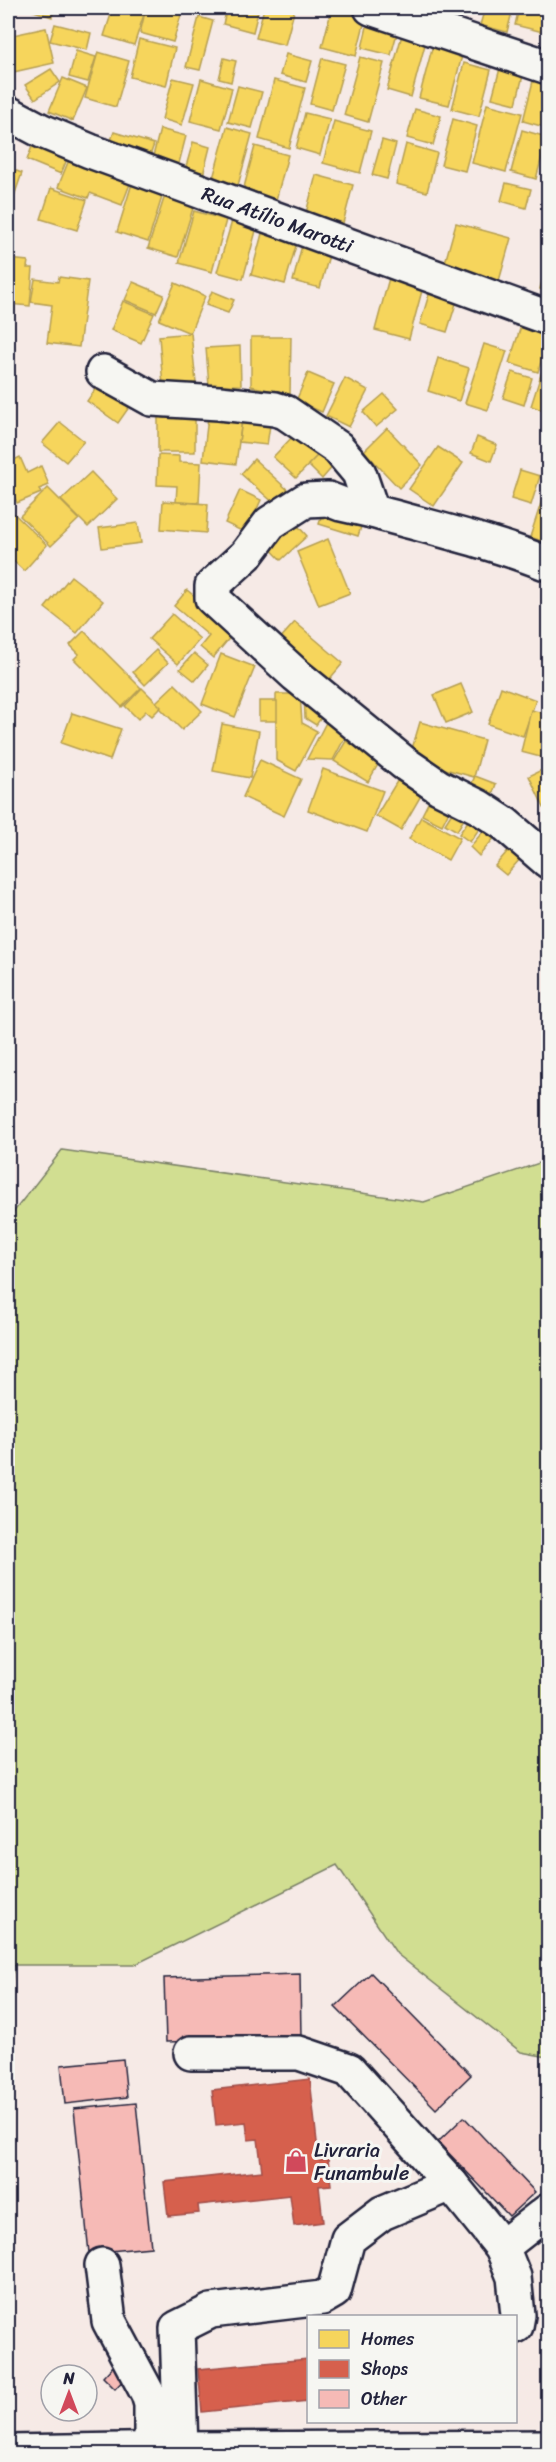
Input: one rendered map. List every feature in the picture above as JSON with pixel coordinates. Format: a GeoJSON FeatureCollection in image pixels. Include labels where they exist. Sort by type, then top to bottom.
{"type":"FeatureCollection","features":[{"type":"Feature","properties":{"kind":"street"},"geometry":{"type":"LineString","coordinates":[[371,8],[549,67]]}},
{"type":"Feature","properties":{"kind":"street","name":"Rua Atílio Marotti"},"geometry":{"type":"LineString","coordinates":[[8,113],[42,131],[90,151],[549,318]]}},
{"type":"Feature","properties":{"kind":"street"},"geometry":{"type":"LineString","coordinates":[[103,372],[152,399],[219,403],[285,412],[338,448],[359,473],[372,511]]}},
{"type":"Feature","properties":{"kind":"street"},"geometry":{"type":"LineString","coordinates":[[549,564],[503,546],[328,499],[306,500],[270,524],[246,555],[212,586],[212,598],[296,675],[404,763],[439,787],[479,807],[505,824],[549,861]]}},
{"type":"Feature","properties":{"kind":"street"},"geometry":{"type":"LineString","coordinates":[[191,2053],[299,2053],[349,2070],[451,2184],[502,2247],[514,2277],[517,2320]]}},
{"type":"Feature","properties":{"kind":"street"},"geometry":{"type":"LineString","coordinates":[[166,2450],[177,2328],[211,2311],[322,2298],[334,2291],[348,2240],[382,2213],[451,2184]]}},
{"type":"Feature","properties":{"kind":"street"},"geometry":{"type":"LineString","coordinates":[[502,2247],[549,2211]]}},
{"type":"Feature","properties":{"kind":"street"},"geometry":{"type":"LineString","coordinates":[[102,2265],[109,2321],[148,2394],[166,2450]]}},
{"type":"Feature","properties":{"kind":"street"},"geometry":{"type":"LineString","coordinates":[[8,2452],[166,2450],[490,2434],[549,2447]]}},
{"type":"Feature","properties":{"kind":"green space"},"geometry":{"type":"Polygon","coordinates":[[[62,1150],[424,1202],[548,1160],[548,2057],[521,2052],[397,1954],[337,1865],[134,1965],[14,1965],[8,2002],[8,1219],[62,1150]]]}},
{"type":"Feature","properties":{"kind":"building: Homes"},"geometry":{"type":"Polygon","coordinates":[[[25,8],[55,8],[52,17],[25,8]]]}},
{"type":"Feature","properties":{"kind":"building: Homes"},"geometry":{"type":"Polygon","coordinates":[[[113,8],[146,8],[134,45],[104,36],[113,8]]]}},
{"type":"Feature","properties":{"kind":"building: Homes"},"geometry":{"type":"Polygon","coordinates":[[[146,8],[166,8],[182,12],[173,42],[140,33],[146,8]]]}},
{"type":"Feature","properties":{"kind":"building: Homes"},"geometry":{"type":"Polygon","coordinates":[[[227,8],[259,8],[253,32],[223,24],[227,8]]]}},
{"type":"Feature","properties":{"kind":"building: Homes"},"geometry":{"type":"Polygon","coordinates":[[[264,8],[295,8],[285,45],[256,38],[264,8]]]}},
{"type":"Feature","properties":{"kind":"building: Homes"},"geometry":{"type":"Polygon","coordinates":[[[332,8],[351,8],[367,12],[356,56],[322,47],[332,8]]]}},
{"type":"Feature","properties":{"kind":"building: Homes"},"geometry":{"type":"Polygon","coordinates":[[[485,8],[513,8],[507,32],[480,25],[485,8]]]}},
{"type":"Feature","properties":{"kind":"building: Homes"},"geometry":{"type":"Polygon","coordinates":[[[519,8],[548,8],[547,33],[515,25],[519,8]]]}},
{"type":"Feature","properties":{"kind":"building: Homes"},"geometry":{"type":"Polygon","coordinates":[[[199,17],[213,21],[200,70],[186,67],[199,17]]]}},
{"type":"Feature","properties":{"kind":"building: Homes"},"geometry":{"type":"Polygon","coordinates":[[[369,18],[399,26],[391,55],[362,48],[369,18]]]}},
{"type":"Feature","properties":{"kind":"building: Homes"},"geometry":{"type":"Polygon","coordinates":[[[55,24],[91,33],[87,50],[50,41],[55,24]]]}},
{"type":"Feature","properties":{"kind":"building: Homes"},"geometry":{"type":"Polygon","coordinates":[[[46,28],[54,63],[9,73],[8,36],[46,28]]]}},
{"type":"Feature","properties":{"kind":"building: Homes"},"geometry":{"type":"Polygon","coordinates":[[[403,31],[427,37],[411,97],[387,90],[403,31]]]}},
{"type":"Feature","properties":{"kind":"building: Homes"},"geometry":{"type":"Polygon","coordinates":[[[139,39],[175,48],[166,86],[130,77],[139,39]]]}},
{"type":"Feature","properties":{"kind":"building: Homes"},"geometry":{"type":"Polygon","coordinates":[[[434,41],[464,48],[449,105],[419,98],[434,41]]]}},
{"type":"Feature","properties":{"kind":"building: Homes"},"geometry":{"type":"Polygon","coordinates":[[[76,51],[96,57],[88,82],[69,77],[76,51]]]}},
{"type":"Feature","properties":{"kind":"building: Homes"},"geometry":{"type":"Polygon","coordinates":[[[98,52],[129,61],[116,107],[85,98],[98,52]]]}},
{"type":"Feature","properties":{"kind":"building: Homes"},"geometry":{"type":"Polygon","coordinates":[[[286,54],[312,61],[306,82],[280,75],[286,54]]]}},
{"type":"Feature","properties":{"kind":"building: Homes"},"geometry":{"type":"Polygon","coordinates":[[[360,57],[384,63],[368,122],[344,115],[360,57]]]}},
{"type":"Feature","properties":{"kind":"building: Homes"},"geometry":{"type":"Polygon","coordinates":[[[224,58],[236,61],[231,82],[219,79],[224,58]]]}},
{"type":"Feature","properties":{"kind":"building: Homes"},"geometry":{"type":"Polygon","coordinates":[[[322,58],[345,64],[332,110],[310,104],[322,58]]]}},
{"type":"Feature","properties":{"kind":"building: Homes"},"geometry":{"type":"Polygon","coordinates":[[[502,61],[525,67],[516,104],[492,98],[502,61]]]}},
{"type":"Feature","properties":{"kind":"building: Homes"},"geometry":{"type":"Polygon","coordinates":[[[464,63],[491,70],[479,116],[452,109],[464,63]]]}},
{"type":"Feature","properties":{"kind":"building: Homes"},"geometry":{"type":"Polygon","coordinates":[[[51,69],[60,82],[35,99],[25,85],[51,69]]]}},
{"type":"Feature","properties":{"kind":"building: Homes"},"geometry":{"type":"Polygon","coordinates":[[[535,73],[548,76],[548,128],[523,121],[535,73]]]}},
{"type":"Feature","properties":{"kind":"building: Homes"},"geometry":{"type":"Polygon","coordinates":[[[63,78],[87,88],[73,121],[49,111],[63,78]]]}},
{"type":"Feature","properties":{"kind":"building: Homes"},"geometry":{"type":"Polygon","coordinates":[[[173,78],[194,83],[182,125],[162,119],[173,78]]]}},
{"type":"Feature","properties":{"kind":"building: Homes"},"geometry":{"type":"Polygon","coordinates":[[[201,79],[232,88],[221,129],[190,121],[201,79]]]}},
{"type":"Feature","properties":{"kind":"building: Homes"},"geometry":{"type":"Polygon","coordinates":[[[274,80],[305,88],[289,148],[259,139],[274,80]]]}},
{"type":"Feature","properties":{"kind":"building: Homes"},"geometry":{"type":"Polygon","coordinates":[[[238,86],[262,92],[252,128],[228,122],[238,86]]]}},
{"type":"Feature","properties":{"kind":"building: Homes"},"geometry":{"type":"Polygon","coordinates":[[[487,104],[522,113],[506,172],[472,163],[487,104]]]}},
{"type":"Feature","properties":{"kind":"building: Homes"},"geometry":{"type":"Polygon","coordinates":[[[415,109],[441,116],[433,145],[407,138],[415,109]]]}},
{"type":"Feature","properties":{"kind":"building: Homes"},"geometry":{"type":"Polygon","coordinates":[[[305,113],[330,119],[320,155],[296,148],[305,113]]]}},
{"type":"Feature","properties":{"kind":"building: Homes"},"geometry":{"type":"Polygon","coordinates":[[[453,119],[477,126],[465,171],[441,165],[453,119]]]}},
{"type":"Feature","properties":{"kind":"building: Homes"},"geometry":{"type":"Polygon","coordinates":[[[334,121],[371,131],[360,173],[323,163],[334,121]]]}},
{"type":"Feature","properties":{"kind":"building: Homes"},"geometry":{"type":"Polygon","coordinates":[[[227,127],[252,134],[237,189],[212,182],[227,127]]]}},
{"type":"Feature","properties":{"kind":"building: Homes"},"geometry":{"type":"Polygon","coordinates":[[[160,129],[186,136],[177,171],[151,164],[160,129]]]}},
{"type":"Feature","properties":{"kind":"building: Homes"},"geometry":{"type":"Polygon","coordinates":[[[522,130],[547,137],[536,179],[511,172],[522,130]]]}},
{"type":"Feature","properties":{"kind":"building: Homes"},"geometry":{"type":"Polygon","coordinates":[[[114,132],[154,144],[147,165],[107,152],[114,132]]]}},
{"type":"Feature","properties":{"kind":"building: Homes"},"geometry":{"type":"Polygon","coordinates":[[[36,136],[71,149],[61,174],[27,160],[36,136]]]}},
{"type":"Feature","properties":{"kind":"building: Homes"},"geometry":{"type":"Polygon","coordinates":[[[382,140],[396,144],[387,179],[372,175],[382,140]]]}},
{"type":"Feature","properties":{"kind":"building: Homes"},"geometry":{"type":"Polygon","coordinates":[[[193,142],[210,147],[203,175],[185,170],[193,142]]]}},
{"type":"Feature","properties":{"kind":"building: Homes"},"geometry":{"type":"Polygon","coordinates":[[[406,144],[437,153],[427,192],[396,184],[406,144]]]}},
{"type":"Feature","properties":{"kind":"building: Homes"},"geometry":{"type":"Polygon","coordinates":[[[255,146],[288,155],[276,200],[243,191],[255,146]]]}},
{"type":"Feature","properties":{"kind":"building: Homes"},"geometry":{"type":"Polygon","coordinates":[[[73,150],[134,173],[122,205],[90,193],[88,198],[58,187],[73,150]]]}},
{"type":"Feature","properties":{"kind":"building: Homes"},"geometry":{"type":"Polygon","coordinates":[[[8,168],[22,173],[11,205],[8,203],[8,168]]]}},
{"type":"Feature","properties":{"kind":"building: Homes"},"geometry":{"type":"Polygon","coordinates":[[[135,174],[166,184],[148,242],[117,232],[135,174]]]}},
{"type":"Feature","properties":{"kind":"building: Homes"},"geometry":{"type":"Polygon","coordinates":[[[316,175],[353,185],[343,223],[306,213],[316,175]]]}},
{"type":"Feature","properties":{"kind":"building: Homes"},"geometry":{"type":"Polygon","coordinates":[[[506,183],[531,189],[526,208],[501,201],[506,183]]]}},
{"type":"Feature","properties":{"kind":"building: Homes"},"geometry":{"type":"Polygon","coordinates":[[[168,186],[197,195],[178,257],[148,248],[168,186]]]}},
{"type":"Feature","properties":{"kind":"building: Homes"},"geometry":{"type":"Polygon","coordinates":[[[51,188],[87,200],[77,230],[41,219],[51,188]]]}},
{"type":"Feature","properties":{"kind":"building: Homes"},"geometry":{"type":"Polygon","coordinates":[[[194,211],[226,220],[212,272],[179,263],[194,211]]]}},
{"type":"Feature","properties":{"kind":"building: Homes"},"geometry":{"type":"Polygon","coordinates":[[[232,221],[257,227],[243,279],[217,272],[232,221]]]}},
{"type":"Feature","properties":{"kind":"building: Homes"},"geometry":{"type":"Polygon","coordinates":[[[456,223],[511,238],[499,281],[444,266],[456,223]]]}},
{"type":"Feature","properties":{"kind":"building: Homes"},"geometry":{"type":"Polygon","coordinates":[[[264,226],[299,235],[285,284],[251,275],[264,226]]]}},
{"type":"Feature","properties":{"kind":"building: Homes"},"geometry":{"type":"Polygon","coordinates":[[[303,241],[331,248],[320,288],[293,281],[303,241]]]}},
{"type":"Feature","properties":{"kind":"building: Homes"},"geometry":{"type":"Polygon","coordinates":[[[8,259],[28,261],[27,268],[33,268],[30,306],[8,304],[8,259]]]}},
{"type":"Feature","properties":{"kind":"building: Homes"},"geometry":{"type":"Polygon","coordinates":[[[545,270],[548,271],[548,291],[540,289],[545,270]]]}},
{"type":"Feature","properties":{"kind":"building: Homes"},"geometry":{"type":"Polygon","coordinates":[[[59,277],[88,281],[79,347],[47,343],[52,305],[31,302],[35,279],[58,282],[59,277]]]}},
{"type":"Feature","properties":{"kind":"building: Homes"},"geometry":{"type":"Polygon","coordinates":[[[389,278],[423,287],[409,339],[375,330],[389,278]]]}},
{"type":"Feature","properties":{"kind":"building: Homes"},"geometry":{"type":"Polygon","coordinates":[[[133,282],[164,295],[156,313],[125,300],[133,282]]]}},
{"type":"Feature","properties":{"kind":"building: Homes"},"geometry":{"type":"Polygon","coordinates":[[[175,283],[205,296],[190,333],[159,320],[175,283]]]}},
{"type":"Feature","properties":{"kind":"building: Homes"},"geometry":{"type":"Polygon","coordinates":[[[431,288],[458,297],[447,332],[420,324],[431,288]]]}},
{"type":"Feature","properties":{"kind":"building: Homes"},"geometry":{"type":"Polygon","coordinates":[[[212,291],[234,300],[228,313],[206,305],[212,291]]]}},
{"type":"Feature","properties":{"kind":"building: Homes"},"geometry":{"type":"Polygon","coordinates":[[[123,301],[154,314],[141,343],[111,330],[123,301]]]}},
{"type":"Feature","properties":{"kind":"building: Homes"},"geometry":{"type":"Polygon","coordinates":[[[523,320],[548,328],[548,338],[538,372],[509,363],[523,320]]]}},
{"type":"Feature","properties":{"kind":"building: Homes"},"geometry":{"type":"Polygon","coordinates":[[[191,333],[196,383],[163,386],[159,336],[191,333]]]}},
{"type":"Feature","properties":{"kind":"building: Homes"},"geometry":{"type":"Polygon","coordinates":[[[251,337],[291,337],[290,395],[251,386],[251,337]]]}},
{"type":"Feature","properties":{"kind":"building: Homes"},"geometry":{"type":"Polygon","coordinates":[[[484,344],[507,351],[488,410],[465,403],[484,344]]]}},
{"type":"Feature","properties":{"kind":"building: Homes"},"geometry":{"type":"Polygon","coordinates":[[[240,346],[241,385],[209,386],[206,348],[240,346]]]}},
{"type":"Feature","properties":{"kind":"building: Homes"},"geometry":{"type":"Polygon","coordinates":[[[438,358],[469,368],[459,401],[428,391],[438,358]]]}},
{"type":"Feature","properties":{"kind":"building: Homes"},"geometry":{"type":"Polygon","coordinates":[[[543,368],[548,369],[548,412],[531,406],[543,368]]]}},
{"type":"Feature","properties":{"kind":"building: Homes"},"geometry":{"type":"Polygon","coordinates":[[[512,372],[532,378],[524,405],[503,398],[512,372]]]}},
{"type":"Feature","properties":{"kind":"building: Homes"},"geometry":{"type":"Polygon","coordinates":[[[308,373],[334,384],[322,412],[296,401],[308,373]]]}},
{"type":"Feature","properties":{"kind":"building: Homes"},"geometry":{"type":"Polygon","coordinates":[[[105,375],[137,396],[118,423],[87,401],[105,375]]]}},
{"type":"Feature","properties":{"kind":"building: Homes"},"geometry":{"type":"Polygon","coordinates":[[[345,378],[368,390],[349,427],[326,416],[345,378]]]}},
{"type":"Feature","properties":{"kind":"building: Homes"},"geometry":{"type":"Polygon","coordinates":[[[384,394],[398,409],[376,427],[363,412],[384,394]]]}},
{"type":"Feature","properties":{"kind":"building: Homes"},"geometry":{"type":"Polygon","coordinates":[[[209,408],[243,412],[236,464],[203,460],[209,408]]]}},
{"type":"Feature","properties":{"kind":"building: Homes"},"geometry":{"type":"Polygon","coordinates":[[[158,410],[195,410],[195,452],[158,452],[158,410]]]}},
{"type":"Feature","properties":{"kind":"building: Homes"},"geometry":{"type":"Polygon","coordinates":[[[242,421],[270,425],[267,445],[239,442],[242,421]]]}},
{"type":"Feature","properties":{"kind":"building: Homes"},"geometry":{"type":"Polygon","coordinates":[[[60,422],[84,441],[66,462],[42,443],[60,422]]]}},
{"type":"Feature","properties":{"kind":"building: Homes"},"geometry":{"type":"Polygon","coordinates":[[[387,428],[422,465],[399,488],[364,451],[387,428]]]}},
{"type":"Feature","properties":{"kind":"building: Homes"},"geometry":{"type":"Polygon","coordinates":[[[297,432],[320,453],[296,478],[273,457],[297,432]]]}},
{"type":"Feature","properties":{"kind":"building: Homes"},"geometry":{"type":"Polygon","coordinates":[[[477,437],[497,445],[491,461],[471,453],[477,437]]]}},
{"type":"Feature","properties":{"kind":"building: Homes"},"geometry":{"type":"Polygon","coordinates":[[[438,447],[463,463],[434,506],[409,489],[438,447]]]}},
{"type":"Feature","properties":{"kind":"building: Homes"},"geometry":{"type":"Polygon","coordinates":[[[320,453],[334,465],[322,479],[308,465],[320,453]]]}},
{"type":"Feature","properties":{"kind":"building: Homes"},"geometry":{"type":"Polygon","coordinates":[[[158,455],[179,456],[179,462],[201,463],[199,503],[176,502],[177,486],[157,485],[158,455]]]}},
{"type":"Feature","properties":{"kind":"building: Homes"},"geometry":{"type":"Polygon","coordinates":[[[20,457],[27,473],[41,466],[49,485],[39,489],[41,493],[17,503],[11,488],[8,490],[8,463],[20,457]]]}},
{"type":"Feature","properties":{"kind":"building: Homes"},"geometry":{"type":"Polygon","coordinates":[[[254,459],[289,491],[276,505],[241,474],[254,459]]]}},
{"type":"Feature","properties":{"kind":"building: Homes"},"geometry":{"type":"Polygon","coordinates":[[[520,470],[540,476],[531,505],[511,499],[520,470]]]}},
{"type":"Feature","properties":{"kind":"building: Homes"},"geometry":{"type":"Polygon","coordinates":[[[91,472],[117,499],[88,527],[61,500],[91,472]]]}},
{"type":"Feature","properties":{"kind":"building: Homes"},"geometry":{"type":"Polygon","coordinates":[[[48,488],[79,519],[51,546],[20,516],[48,488]]]}},
{"type":"Feature","properties":{"kind":"building: Homes"},"geometry":{"type":"Polygon","coordinates":[[[240,490],[261,500],[246,533],[225,523],[240,490]]]}},
{"type":"Feature","properties":{"kind":"building: Homes"},"geometry":{"type":"Polygon","coordinates":[[[542,500],[548,502],[548,543],[530,537],[542,500]]]}},
{"type":"Feature","properties":{"kind":"building: Homes"},"geometry":{"type":"Polygon","coordinates":[[[163,501],[208,504],[206,533],[161,529],[163,501]]]}},
{"type":"Feature","properties":{"kind":"building: Homes"},"geometry":{"type":"Polygon","coordinates":[[[324,506],[364,518],[358,536],[319,524],[324,506]]]}},
{"type":"Feature","properties":{"kind":"building: Homes"},"geometry":{"type":"Polygon","coordinates":[[[8,508],[47,545],[24,571],[8,556],[8,508]]]}},
{"type":"Feature","properties":{"kind":"building: Homes"},"geometry":{"type":"Polygon","coordinates":[[[289,516],[307,536],[281,560],[262,540],[289,516]]]}},
{"type":"Feature","properties":{"kind":"building: Homes"},"geometry":{"type":"Polygon","coordinates":[[[138,523],[141,543],[102,548],[99,528],[138,523]]]}},
{"type":"Feature","properties":{"kind":"building: Homes"},"geometry":{"type":"Polygon","coordinates":[[[328,539],[350,593],[319,605],[297,552],[328,539]]]}},
{"type":"Feature","properties":{"kind":"building: Homes"},"geometry":{"type":"Polygon","coordinates":[[[71,576],[103,601],[77,633],[45,608],[71,576]]]}},
{"type":"Feature","properties":{"kind":"building: Homes"},"geometry":{"type":"Polygon","coordinates":[[[187,590],[236,630],[213,658],[200,647],[209,636],[174,606],[187,590]]]}},
{"type":"Feature","properties":{"kind":"building: Homes"},"geometry":{"type":"Polygon","coordinates":[[[172,614],[200,639],[178,664],[149,639],[172,614]]]}},
{"type":"Feature","properties":{"kind":"building: Homes"},"geometry":{"type":"Polygon","coordinates":[[[295,622],[343,663],[327,682],[278,641],[295,622]]]}},
{"type":"Feature","properties":{"kind":"building: Homes"},"geometry":{"type":"Polygon","coordinates":[[[84,631],[141,688],[122,707],[74,659],[79,654],[70,645],[84,631]]]}},
{"type":"Feature","properties":{"kind":"building: Homes"},"geometry":{"type":"Polygon","coordinates":[[[156,650],[168,663],[145,685],[133,672],[156,650]]]}},
{"type":"Feature","properties":{"kind":"building: Homes"},"geometry":{"type":"Polygon","coordinates":[[[194,653],[208,665],[195,681],[180,669],[194,653]]]}},
{"type":"Feature","properties":{"kind":"building: Homes"},"geometry":{"type":"Polygon","coordinates":[[[221,654],[255,667],[235,717],[202,704],[221,654]]]}},
{"type":"Feature","properties":{"kind":"building: Homes"},"geometry":{"type":"Polygon","coordinates":[[[175,684],[202,711],[182,730],[155,703],[175,684]]]}},
{"type":"Feature","properties":{"kind":"building: Homes"},"geometry":{"type":"Polygon","coordinates":[[[461,684],[473,712],[446,723],[434,695],[461,684]]]}},
{"type":"Feature","properties":{"kind":"building: Homes"},"geometry":{"type":"Polygon","coordinates":[[[501,687],[536,700],[523,736],[488,724],[501,687]]]}},
{"type":"Feature","properties":{"kind":"building: Homes"},"geometry":{"type":"Polygon","coordinates":[[[142,688],[161,707],[152,716],[146,711],[138,719],[125,706],[142,688]]]}},
{"type":"Feature","properties":{"kind":"building: Homes"},"geometry":{"type":"Polygon","coordinates":[[[304,691],[328,708],[316,725],[305,718],[304,691]]]}},
{"type":"Feature","properties":{"kind":"building: Homes"},"geometry":{"type":"Polygon","coordinates":[[[276,694],[300,694],[302,723],[317,731],[296,771],[276,760],[276,694]]]}},
{"type":"Feature","properties":{"kind":"building: Homes"},"geometry":{"type":"Polygon","coordinates":[[[259,701],[277,701],[277,721],[259,721],[259,701]]]}},
{"type":"Feature","properties":{"kind":"building: Homes"},"geometry":{"type":"Polygon","coordinates":[[[531,710],[548,714],[548,759],[521,752],[531,710]]]}},
{"type":"Feature","properties":{"kind":"building: Homes"},"geometry":{"type":"Polygon","coordinates":[[[72,713],[121,729],[110,760],[61,743],[72,713]]]}},
{"type":"Feature","properties":{"kind":"building: Homes"},"geometry":{"type":"Polygon","coordinates":[[[331,713],[352,724],[333,760],[307,759],[331,713]]]}},
{"type":"Feature","properties":{"kind":"building: Homes"},"geometry":{"type":"Polygon","coordinates":[[[420,722],[484,740],[474,777],[409,759],[420,722]]]}},
{"type":"Feature","properties":{"kind":"building: Homes"},"geometry":{"type":"Polygon","coordinates":[[[222,724],[259,731],[250,778],[213,771],[222,724]]]}},
{"type":"Feature","properties":{"kind":"building: Homes"},"geometry":{"type":"Polygon","coordinates":[[[346,741],[380,761],[368,782],[334,761],[346,741]]]}},
{"type":"Feature","properties":{"kind":"building: Homes"},"geometry":{"type":"Polygon","coordinates":[[[260,760],[301,779],[284,816],[243,797],[260,760]]]}},
{"type":"Feature","properties":{"kind":"building: Homes"},"geometry":{"type":"Polygon","coordinates":[[[548,767],[548,811],[546,812],[529,776],[548,767]]]}},
{"type":"Feature","properties":{"kind":"building: Homes"},"geometry":{"type":"Polygon","coordinates":[[[323,769],[383,791],[367,832],[308,810],[323,769]]]}},
{"type":"Feature","properties":{"kind":"building: Homes"},"geometry":{"type":"Polygon","coordinates":[[[475,776],[496,784],[490,801],[468,792],[475,776]]]}},
{"type":"Feature","properties":{"kind":"building: Homes"},"geometry":{"type":"Polygon","coordinates":[[[399,778],[423,792],[401,830],[376,816],[399,778]]]}},
{"type":"Feature","properties":{"kind":"building: Homes"},"geometry":{"type":"Polygon","coordinates":[[[435,789],[455,799],[442,825],[422,815],[435,789]]]}},
{"type":"Feature","properties":{"kind":"building: Homes"},"geometry":{"type":"Polygon","coordinates":[[[457,805],[468,812],[457,831],[445,824],[457,805]]]}},
{"type":"Feature","properties":{"kind":"building: Homes"},"geometry":{"type":"Polygon","coordinates":[[[475,811],[486,819],[470,842],[459,834],[475,811]]]}},
{"type":"Feature","properties":{"kind":"building: Homes"},"geometry":{"type":"Polygon","coordinates":[[[421,817],[460,838],[448,860],[409,839],[421,817]]]}},
{"type":"Feature","properties":{"kind":"building: Homes"},"geometry":{"type":"Polygon","coordinates":[[[491,822],[501,830],[479,856],[470,847],[491,822]]]}},
{"type":"Feature","properties":{"kind":"building: Homes"},"geometry":{"type":"Polygon","coordinates":[[[517,840],[528,850],[506,875],[495,866],[517,840]]]}},
{"type":"Feature","properties":{"kind":"building: Shops"},"geometry":{"type":"Polygon","coordinates":[[[310,2079],[319,2160],[328,2159],[331,2185],[319,2186],[323,2222],[294,2226],[290,2195],[198,2205],[199,2213],[168,2216],[164,2182],[262,2171],[258,2139],[248,2140],[246,2122],[216,2125],[212,2090],[310,2079]]]}},
{"type":"Feature","properties":{"kind":"building: Shops"},"geometry":{"type":"Polygon","coordinates":[[[307,2359],[307,2401],[202,2412],[198,2369],[307,2359]]]}},
{"type":"Feature","properties":{"kind":"building: Other"},"geometry":{"type":"Polygon","coordinates":[[[371,1973],[471,2075],[436,2109],[335,2007],[371,1973]]]}},
{"type":"Feature","properties":{"kind":"building: Other"},"geometry":{"type":"Polygon","coordinates":[[[300,1974],[301,2038],[166,2042],[164,1978],[300,1974]]]}},
{"type":"Feature","properties":{"kind":"building: Other"},"geometry":{"type":"Polygon","coordinates":[[[123,2059],[127,2097],[65,2104],[61,2065],[123,2059]]]}},
{"type":"Feature","properties":{"kind":"building: Other"},"geometry":{"type":"Polygon","coordinates":[[[136,2103],[151,2247],[89,2253],[74,2109],[136,2103]]]}},
{"type":"Feature","properties":{"kind":"building: Other"},"geometry":{"type":"Polygon","coordinates":[[[464,2117],[535,2192],[509,2216],[438,2142],[464,2117]]]}},
{"type":"Feature","properties":{"kind":"building: Other"},"geometry":{"type":"Polygon","coordinates":[[[116,2363],[129,2374],[115,2389],[103,2377],[116,2363]]]}},
{"type":"Feature","properties":{"kind":"place","name":"Livraria Funambule"},"geometry":{"type":"Point","coordinates":[296,2161]}}]}
